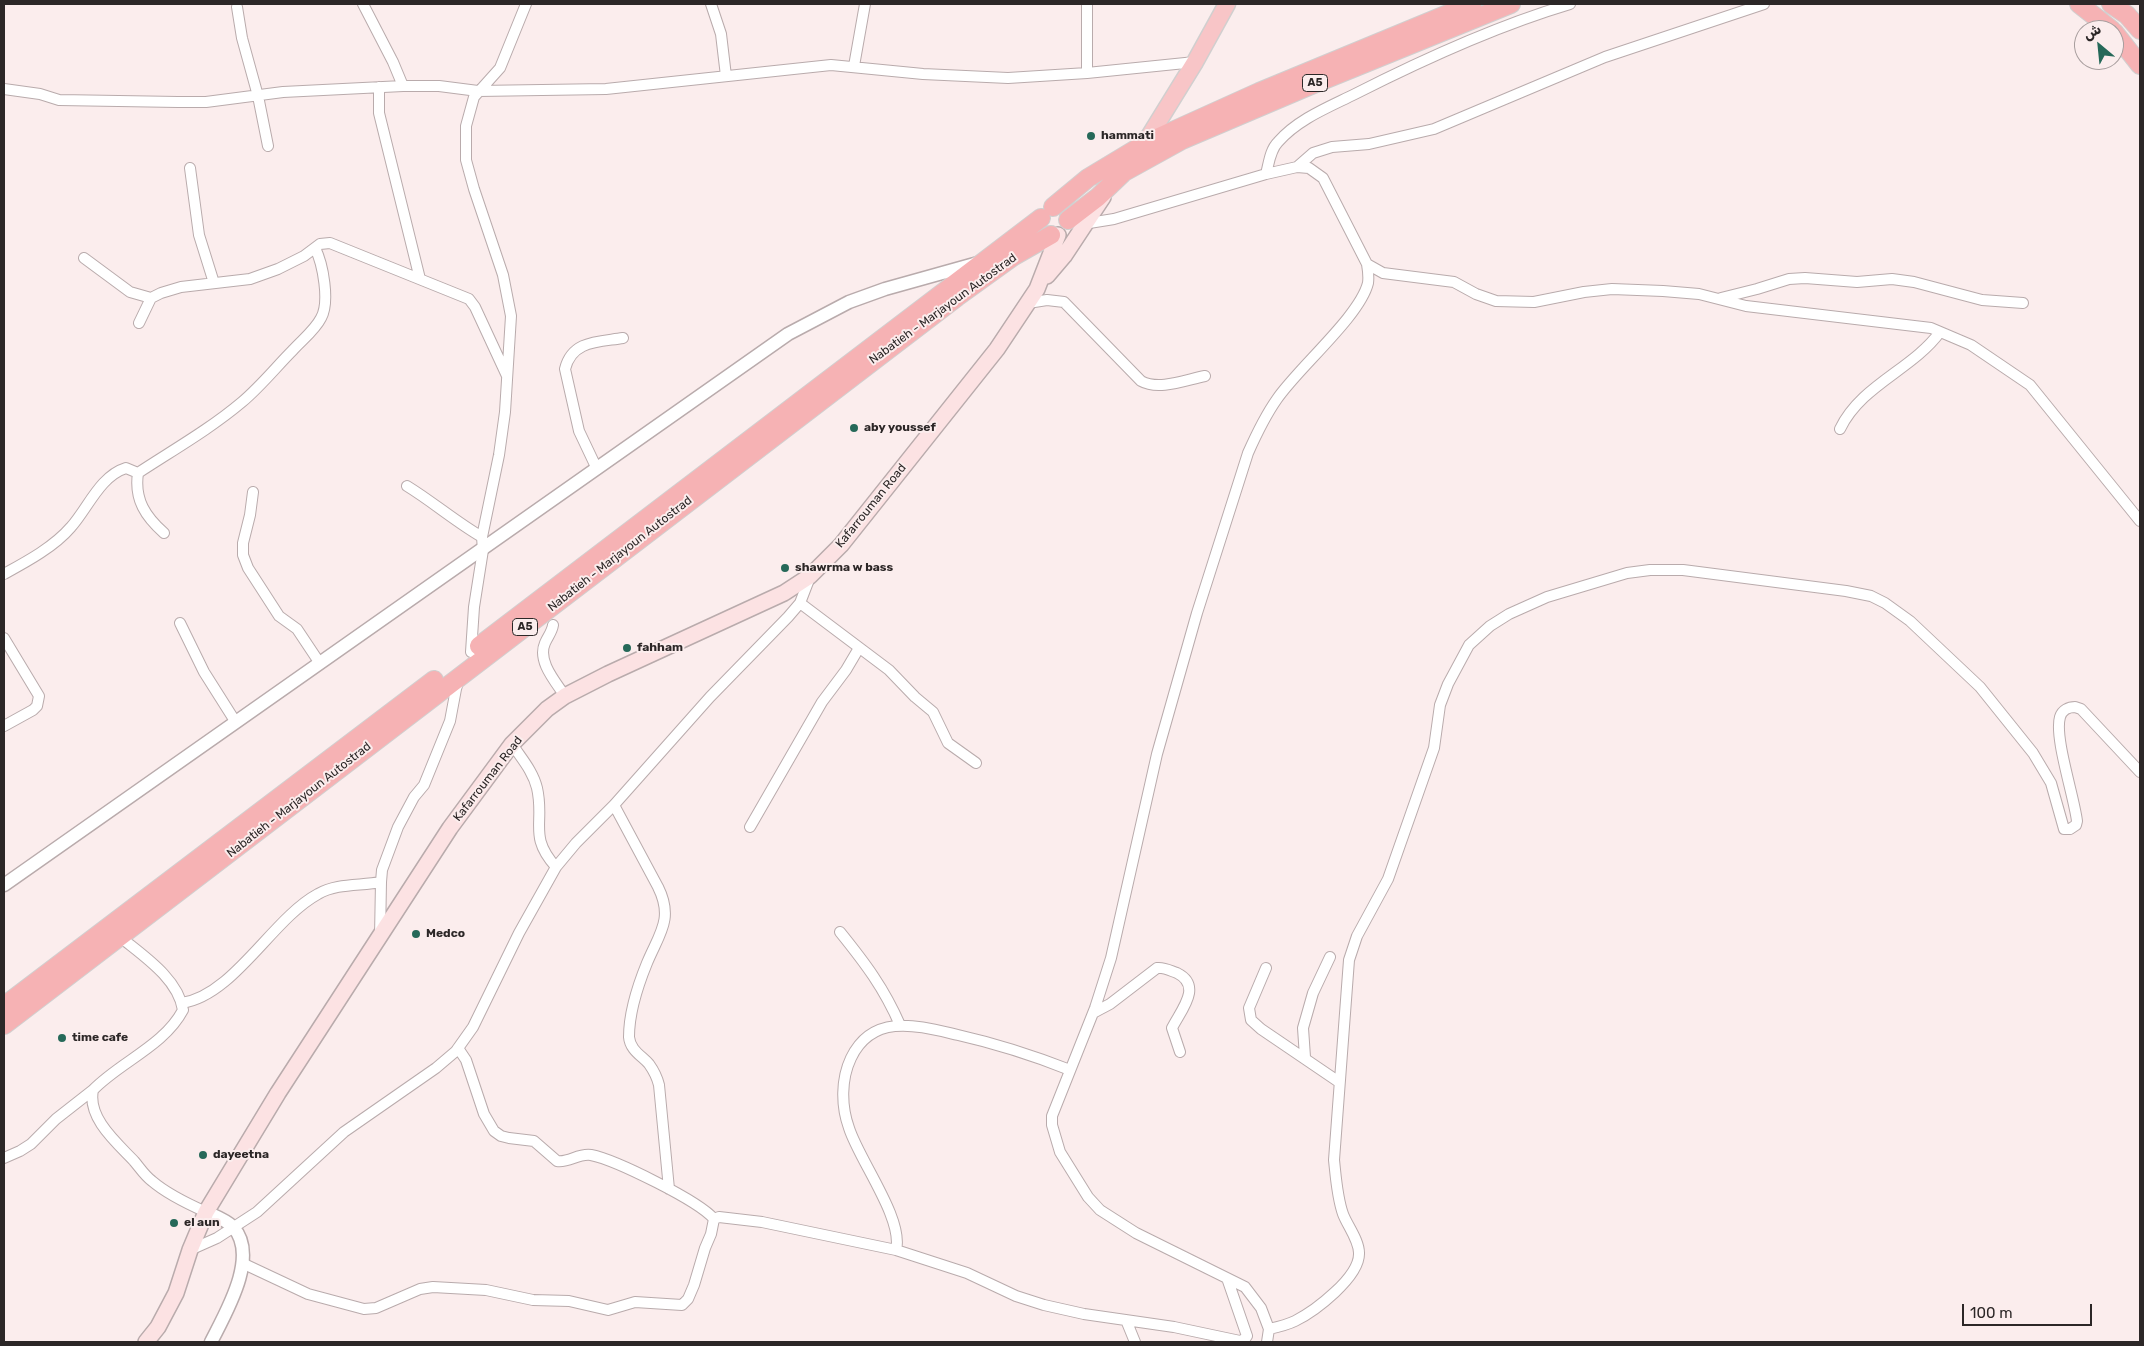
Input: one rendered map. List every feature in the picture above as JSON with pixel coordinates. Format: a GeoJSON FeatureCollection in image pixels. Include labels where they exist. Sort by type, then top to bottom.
{"type":"FeatureCollection","features":[{"type":"Feature","properties":{"kind":"highway","name":"Nabatieh - Marjayoun Autostrad"},"geometry":{"type":"LineString","coordinates":[[4,1006],[471,652],[1047,212],[1088,178],[1146,143],[1259,92],[1472,4]]}},
{"type":"Feature","properties":{"kind":"highway","name":"Nabatieh - Marjayoun Autostrad"},"geometry":{"type":"LineString","coordinates":[[4,1024],[972,286],[1014,256],[1066,228],[1118,177],[1182,140],[1511,4]]}},
{"type":"Feature","properties":{"kind":"highway"},"geometry":{"type":"LineString","coordinates":[[2079,4],[2099,20]]}},
{"type":"Feature","properties":{"kind":"highway"},"geometry":{"type":"LineString","coordinates":[[2111,4],[2127,15],[2140,30]]}},
{"type":"Feature","properties":{"kind":"highway"},"geometry":{"type":"LineString","coordinates":[[2124,45],[2140,65]]}},
{"type":"Feature","properties":{"kind":"highway"},"geometry":{"type":"LineString","coordinates":[[1047,212],[1065,212],[1066,228],[1041,226],[1047,212]]}},
{"type":"Feature","properties":{"kind":"main road"},"geometry":{"type":"LineString","coordinates":[[1118,177],[1146,143],[1195,62],[1227,4]]}},
{"type":"Feature","properties":{"kind":"main road"},"geometry":{"type":"LineString","coordinates":[[1037,289],[1064,256],[1066,228]]}},
{"type":"Feature","properties":{"kind":"main road","name":"Kafarrouman Road"},"geometry":{"type":"LineString","coordinates":[[146,1342],[158,1327],[176,1293],[190,1250],[206,1212],[278,1093],[450,828],[512,744],[547,710],[565,696],[608,674],[784,593],[810,576],[847,538],[996,349],[1037,289],[1066,228]]}},
{"type":"Feature","properties":{"kind":"street"},"geometry":{"type":"LineString","coordinates":[[363,4],[393,62],[403,86]]}},
{"type":"Feature","properties":{"kind":"street"},"geometry":{"type":"LineString","coordinates":[[471,652],[482,537],[499,455],[511,316],[507,290],[466,160],[466,126],[472,101],[500,68],[526,4]]}},
{"type":"Feature","properties":{"kind":"street"},"geometry":{"type":"LineString","coordinates":[[711,4],[721,34],[726,76]]}},
{"type":"Feature","properties":{"kind":"street"},"geometry":{"type":"LineString","coordinates":[[854,66],[865,4]]}},
{"type":"Feature","properties":{"kind":"street"},"geometry":{"type":"LineString","coordinates":[[1087,4],[1087,73]]}},
{"type":"Feature","properties":{"kind":"street"},"geometry":{"type":"LineString","coordinates":[[1266,174],[1276,144],[1286,134],[1322,110],[1390,75],[1502,28],[1570,4]]}},
{"type":"Feature","properties":{"kind":"street"},"geometry":{"type":"LineString","coordinates":[[1297,167],[1313,154],[1332,147],[1369,144],[1434,129],[1605,57],[1764,4]]}},
{"type":"Feature","properties":{"kind":"street"},"geometry":{"type":"LineString","coordinates":[[236,6],[268,146]]}},
{"type":"Feature","properties":{"kind":"street"},"geometry":{"type":"LineString","coordinates":[[1382,57],[1390,75]]}},
{"type":"Feature","properties":{"kind":"street"},"geometry":{"type":"LineString","coordinates":[[4,89],[40,94],[59,100],[206,102],[283,92],[403,86],[439,86],[478,92],[606,89],[689,78],[780,71],[816,65],[854,66],[923,74],[990,78],[1036,78],[1195,62]]}},
{"type":"Feature","properties":{"kind":"street"},"geometry":{"type":"LineString","coordinates":[[379,87],[379,113],[420,279]]}},
{"type":"Feature","properties":{"kind":"street"},"geometry":{"type":"LineString","coordinates":[[1066,228],[1114,219],[1266,174],[1297,167],[1309,168],[1323,178],[1367,264],[1369,273],[1368,284],[1343,324],[1277,399],[1259,428],[1242,468],[1197,613],[1155,762],[1118,934],[1093,1013],[1055,1106],[1052,1126],[1060,1152],[1088,1197],[1100,1210],[1120,1224],[1245,1287],[1261,1308],[1269,1329],[1267,1342]]}},
{"type":"Feature","properties":{"kind":"street"},"geometry":{"type":"LineString","coordinates":[[190,168],[199,235],[214,283]]}},
{"type":"Feature","properties":{"kind":"street"},"geometry":{"type":"LineString","coordinates":[[84,258],[130,292],[151,298],[181,287],[250,279],[278,269],[323,243],[330,244],[469,299],[475,307],[507,376]]}},
{"type":"Feature","properties":{"kind":"street"},"geometry":{"type":"LineString","coordinates":[[138,473],[191,439],[241,402],[257,388],[318,323],[325,307],[325,295],[322,267],[315,248]]}},
{"type":"Feature","properties":{"kind":"street"},"geometry":{"type":"LineString","coordinates":[[4,885],[788,334],[832,309],[885,289],[981,262]]}},
{"type":"Feature","properties":{"kind":"street"},"geometry":{"type":"LineString","coordinates":[[1367,264],[1383,274],[1454,282],[1476,294],[1496,301],[1534,302],[1584,292],[1612,289],[1663,291],[1699,294],[1746,306],[1912,325],[1940,332],[1971,345],[2011,370],[2030,385],[2140,521]]}},
{"type":"Feature","properties":{"kind":"street"},"geometry":{"type":"LineString","coordinates":[[1717,299],[1789,278],[1857,282],[1892,279],[1914,282],[1982,300],[2022,303]]}},
{"type":"Feature","properties":{"kind":"street"},"geometry":{"type":"LineString","coordinates":[[139,323],[151,298]]}},
{"type":"Feature","properties":{"kind":"street"},"geometry":{"type":"LineString","coordinates":[[1028,303],[1047,300],[1064,302],[1141,381],[1148,385],[1158,386],[1205,376]]}},
{"type":"Feature","properties":{"kind":"street"},"geometry":{"type":"LineString","coordinates":[[1840,429],[1844,420],[1858,402],[1918,355],[1940,332]]}},
{"type":"Feature","properties":{"kind":"street"},"geometry":{"type":"LineString","coordinates":[[597,469],[579,431],[565,368],[568,358],[576,349],[594,342],[623,338]]}},
{"type":"Feature","properties":{"kind":"street"},"geometry":{"type":"LineString","coordinates":[[4,574],[43,550],[71,527],[94,495],[115,473],[126,468],[138,473]]}},
{"type":"Feature","properties":{"kind":"street"},"geometry":{"type":"LineString","coordinates":[[138,473],[137,482],[145,514],[164,533]]}},
{"type":"Feature","properties":{"kind":"street"},"geometry":{"type":"LineString","coordinates":[[407,486],[482,537]]}},
{"type":"Feature","properties":{"kind":"street"},"geometry":{"type":"LineString","coordinates":[[253,492],[243,543],[243,554],[248,568],[279,616],[297,629],[319,662]]}},
{"type":"Feature","properties":{"kind":"street"},"geometry":{"type":"LineString","coordinates":[[1269,1329],[1295,1321],[1316,1308],[1334,1294],[1350,1276],[1357,1262],[1359,1253],[1342,1212],[1336,1186],[1334,1160],[1349,960],[1357,936],[1388,879],[1434,748],[1440,705],[1448,684],[1469,645],[1490,626],[1509,614],[1547,597],[1627,573],[1683,570],[1846,591],[1871,596],[1886,603],[1910,621],[1980,687],[2033,753],[2051,783],[2064,829],[2076,826],[2077,821],[2060,743],[2060,717],[2065,710],[2071,707],[2081,709],[2140,772]]}},
{"type":"Feature","properties":{"kind":"street"},"geometry":{"type":"LineString","coordinates":[[190,1250],[234,1228],[257,1212],[344,1132],[436,1068],[458,1048],[472,1026],[519,933],[556,867],[688,721],[800,603],[810,576]]}},
{"type":"Feature","properties":{"kind":"street"},"geometry":{"type":"LineString","coordinates":[[800,603],[889,670],[915,697],[934,712],[948,743],[976,763]]}},
{"type":"Feature","properties":{"kind":"street"},"geometry":{"type":"LineString","coordinates":[[180,623],[204,672],[236,721]]}},
{"type":"Feature","properties":{"kind":"street"},"geometry":{"type":"LineString","coordinates":[[553,625],[552,632],[544,644],[543,659],[550,674],[565,696]]}},
{"type":"Feature","properties":{"kind":"street"},"geometry":{"type":"LineString","coordinates":[[4,640],[39,696],[37,706],[33,710],[4,726]]}},
{"type":"Feature","properties":{"kind":"street"},"geometry":{"type":"LineString","coordinates":[[750,827],[822,702],[846,670],[859,648]]}},
{"type":"Feature","properties":{"kind":"street"},"geometry":{"type":"LineString","coordinates":[[380,938],[382,870],[398,827],[414,797],[424,786],[450,721],[461,674]]}},
{"type":"Feature","properties":{"kind":"street"},"geometry":{"type":"LineString","coordinates":[[512,744],[530,771],[536,785],[539,840],[544,854],[556,867]]}},
{"type":"Feature","properties":{"kind":"street"},"geometry":{"type":"LineString","coordinates":[[614,805],[664,898],[664,929],[651,954],[638,988],[629,1039],[632,1047],[656,1074],[659,1085],[668,1188]]}},
{"type":"Feature","properties":{"kind":"street"},"geometry":{"type":"LineString","coordinates":[[182,1003],[199,998],[232,974],[298,907],[318,894],[343,886],[381,882]]}},
{"type":"Feature","properties":{"kind":"street"},"geometry":{"type":"LineString","coordinates":[[840,932],[872,971],[889,999],[900,1025]]}},
{"type":"Feature","properties":{"kind":"street"},"geometry":{"type":"LineString","coordinates":[[4,1158],[20,1152],[31,1144],[56,1119],[168,1029],[182,1013],[182,1003],[170,982],[119,936]]}},
{"type":"Feature","properties":{"kind":"street"},"geometry":{"type":"LineString","coordinates":[[1305,1057],[1303,1028],[1313,993],[1330,957]]}},
{"type":"Feature","properties":{"kind":"street"},"geometry":{"type":"LineString","coordinates":[[1093,1013],[1110,1004],[1158,968],[1174,972],[1186,979],[1190,987],[1186,1000],[1172,1028],[1180,1052]]}},
{"type":"Feature","properties":{"kind":"street"},"geometry":{"type":"LineString","coordinates":[[1266,968],[1248,1008],[1251,1020],[1261,1029],[1305,1057],[1339,1082]]}},
{"type":"Feature","properties":{"kind":"street"},"geometry":{"type":"LineString","coordinates":[[896,1250],[898,1243],[895,1225],[849,1128],[843,1105],[848,1064],[856,1048],[876,1031],[900,1025],[922,1026],[990,1041],[1028,1053],[1070,1070]]}},
{"type":"Feature","properties":{"kind":"street"},"geometry":{"type":"LineString","coordinates":[[458,1048],[466,1060],[484,1114],[494,1131],[501,1136],[534,1141],[557,1161],[561,1162],[580,1155],[604,1159],[668,1188],[699,1207],[714,1219]]}},
{"type":"Feature","properties":{"kind":"street"},"geometry":{"type":"LineString","coordinates":[[93,1090],[92,1102],[98,1120],[147,1176],[164,1190],[234,1228],[242,1249],[239,1281],[211,1342]]}},
{"type":"Feature","properties":{"kind":"street"},"geometry":{"type":"LineString","coordinates":[[714,1219],[727,1217],[762,1222],[896,1250],[967,1273],[1030,1301],[1077,1312],[1240,1341],[1247,1336],[1227,1278]]}},
{"type":"Feature","properties":{"kind":"street"},"geometry":{"type":"LineString","coordinates":[[242,1263],[308,1294],[364,1309],[376,1308],[420,1289],[433,1287],[486,1290],[533,1300],[569,1301],[608,1310],[635,1302],[675,1306],[682,1305],[688,1299],[711,1234],[714,1219]]}},
{"type":"Feature","properties":{"kind":"street"},"geometry":{"type":"LineString","coordinates":[[1126,1320],[1135,1342]]}},
{"type":"Feature","properties":{"kind":"place","name":"hammati"},"geometry":{"type":"Point","coordinates":[1091,136]}},
{"type":"Feature","properties":{"kind":"place","name":"aby youssef"},"geometry":{"type":"Point","coordinates":[854,428]}},
{"type":"Feature","properties":{"kind":"place","name":"shawrma w bass"},"geometry":{"type":"Point","coordinates":[785,568]}},
{"type":"Feature","properties":{"kind":"place","name":"fahham"},"geometry":{"type":"Point","coordinates":[627,648]}},
{"type":"Feature","properties":{"kind":"place","name":"Medco"},"geometry":{"type":"Point","coordinates":[416,934]}},
{"type":"Feature","properties":{"kind":"place","name":"time cafe"},"geometry":{"type":"Point","coordinates":[62,1038]}},
{"type":"Feature","properties":{"kind":"place","name":"dayeetna"},"geometry":{"type":"Point","coordinates":[203,1155]}},
{"type":"Feature","properties":{"kind":"place","name":"el aun"},"geometry":{"type":"Point","coordinates":[174,1223]}}]}
